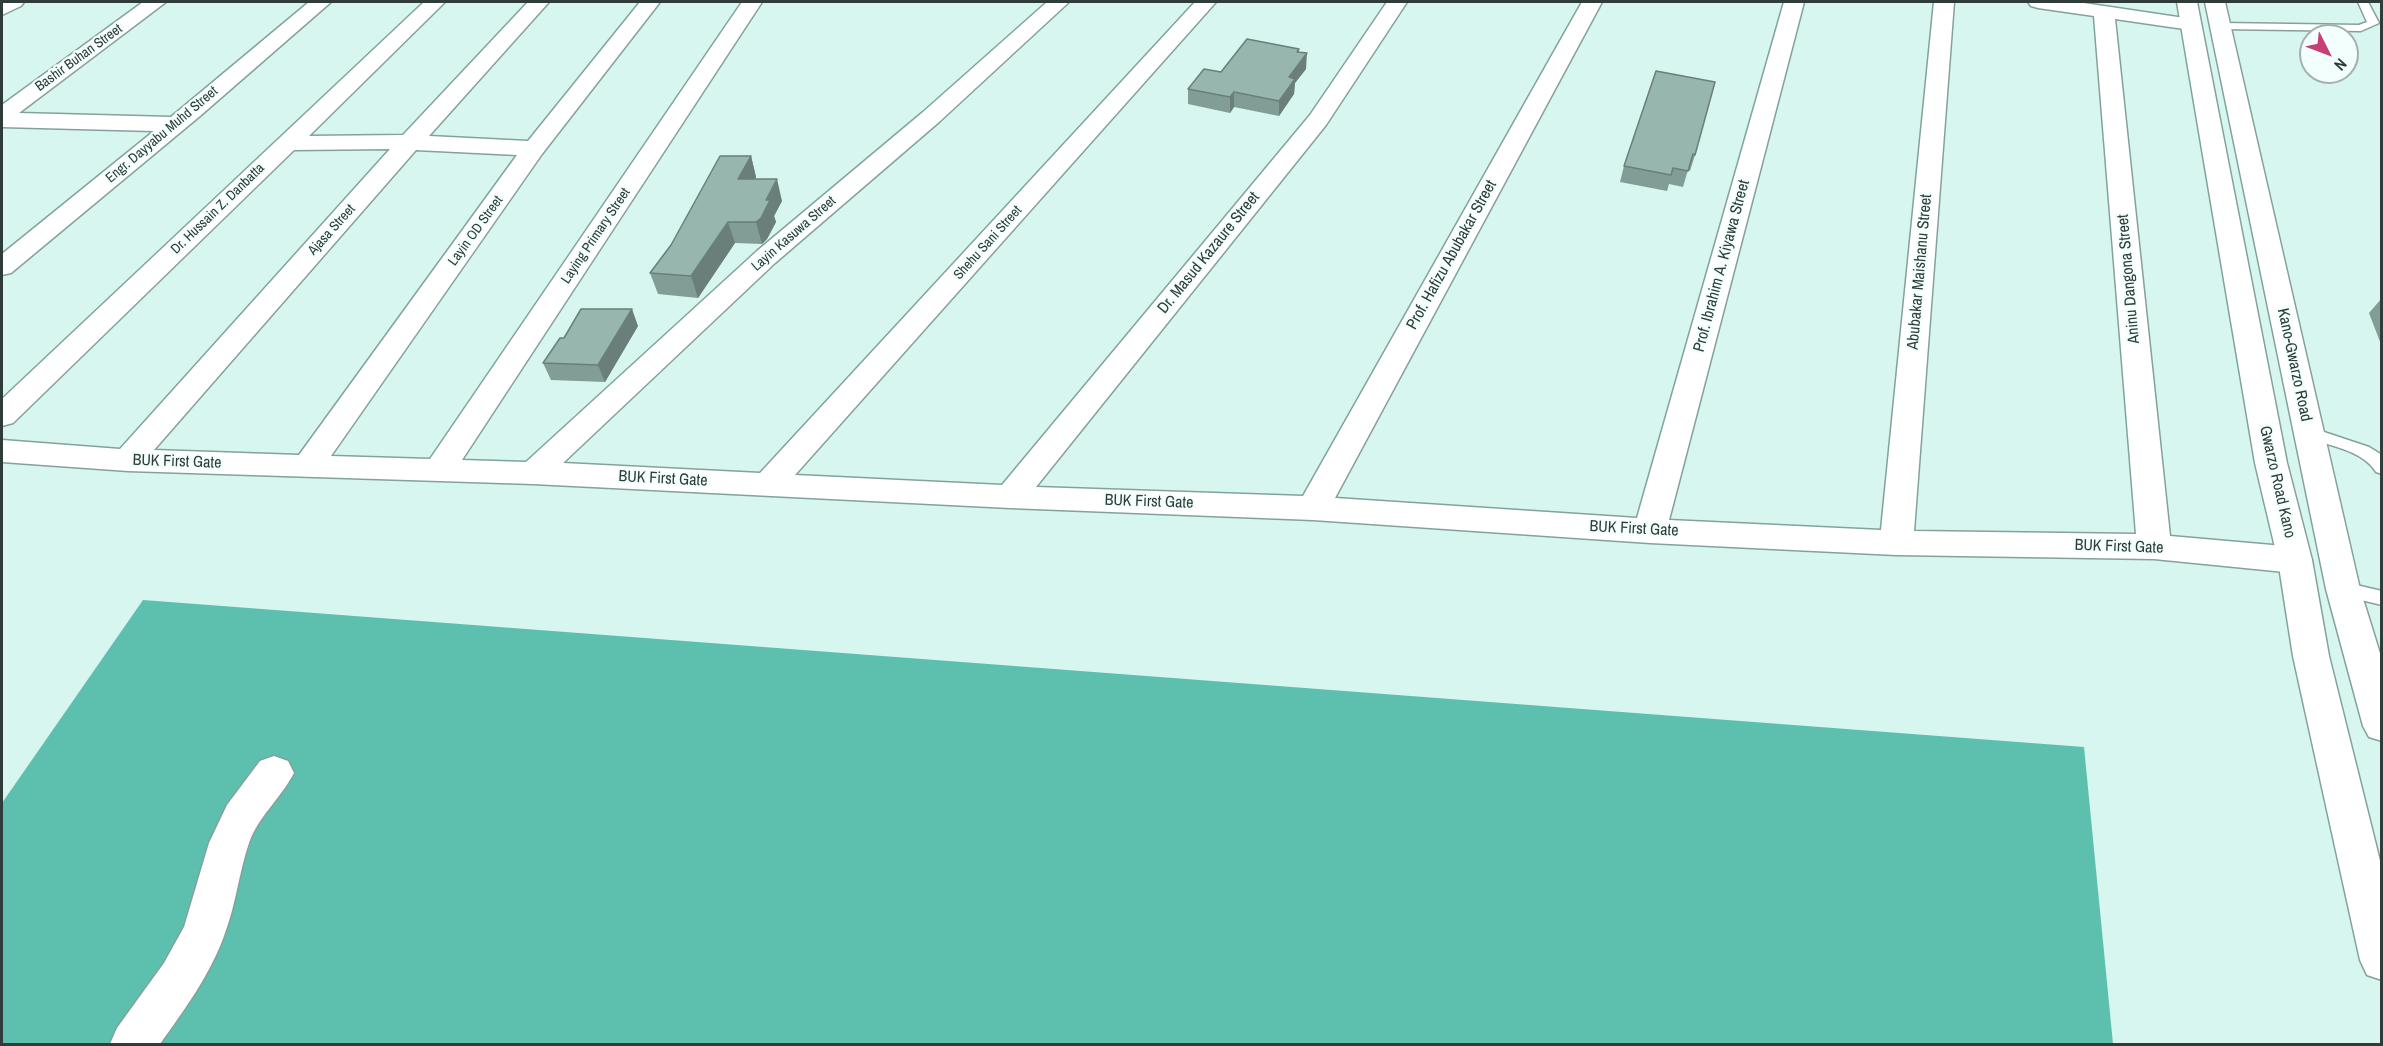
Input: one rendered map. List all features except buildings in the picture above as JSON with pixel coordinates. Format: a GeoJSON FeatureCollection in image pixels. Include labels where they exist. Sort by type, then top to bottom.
{"type":"FeatureCollection","features":[{"type":"Feature","properties":{"kind":"street"},"geometry":{"type":"LineString","coordinates":[[2,9],[14,2]]}},
{"type":"Feature","properties":{"kind":"street","name":"Bashir Buhan Street"},"geometry":{"type":"LineString","coordinates":[[2,117],[156,2]]}},
{"type":"Feature","properties":{"kind":"street","name":"Engr. Dayyabu Muhd Street"},"geometry":{"type":"LineString","coordinates":[[2,267],[321,2]]}},
{"type":"Feature","properties":{"kind":"street","name":"Dr. Hussain Z. Danbatta"},"geometry":{"type":"LineString","coordinates":[[2,416],[435,2]]}},
{"type":"Feature","properties":{"kind":"street","name":"Ajasa Street"},"geometry":{"type":"LineString","coordinates":[[128,460],[410,142],[539,2]]}},
{"type":"Feature","properties":{"kind":"street","name":"Layin OD Street"},"geometry":{"type":"LineString","coordinates":[[308,465],[534,149],[650,2]]}},
{"type":"Feature","properties":{"kind":"street","name":"Laying Primary Street"},"geometry":{"type":"LineString","coordinates":[[439,470],[752,2]]}},
{"type":"Feature","properties":{"kind":"street","name":"Layin Kasuwa Street"},"geometry":{"type":"LineString","coordinates":[[533,473],[766,257],[931,117],[1059,2]]}},
{"type":"Feature","properties":{"kind":"street","name":"Shehu Sani Street"},"geometry":{"type":"LineString","coordinates":[[769,484],[1206,2]]}},
{"type":"Feature","properties":{"kind":"street","name":"Dr. Masud Kazaure Street"},"geometry":{"type":"LineString","coordinates":[[1010,497],[1318,120],[1397,2]]}},
{"type":"Feature","properties":{"kind":"street","name":"Prof. Hafizu Abubakar Street"},"geometry":{"type":"LineString","coordinates":[[1313,508],[1592,2]]}},
{"type":"Feature","properties":{"kind":"street","name":"Prof. Ibrahim A. Kiyawa Street"},"geometry":{"type":"LineString","coordinates":[[1650,531],[1794,2]]}},
{"type":"Feature","properties":{"kind":"street","name":"Abubakar Maishanu Street"},"geometry":{"type":"LineString","coordinates":[[1896,543],[1944,2]]}},
{"type":"Feature","properties":{"kind":"street"},"geometry":{"type":"LineString","coordinates":[[2038,2],[2104,12],[2204,13]]}},
{"type":"Feature","properties":{"kind":"street","name":"Aninu Dangona Street"},"geometry":{"type":"LineString","coordinates":[[2104,12],[2154,547]]}},
{"type":"Feature","properties":{"kind":"street","name":"Kano-Gwarzo Road"},"geometry":{"type":"LineString","coordinates":[[2204,13],[2309,433],[2343,589],[2379,711]]}},
{"type":"Feature","properties":{"kind":"street","name":"Gwarzo Road Kano"},"geometry":{"type":"LineString","coordinates":[[2204,13],[2271,463],[2295,560],[2311,656],[2382,960]]}},
{"type":"Feature","properties":{"kind":"street"},"geometry":{"type":"LineString","coordinates":[[2,117],[176,124]]}},
{"type":"Feature","properties":{"kind":"street"},"geometry":{"type":"LineString","coordinates":[[287,143],[410,142],[534,149]]}},
{"type":"Feature","properties":{"kind":"street","name":"BUK First Gate"},"geometry":{"type":"LineString","coordinates":[[2,451],[128,460],[533,473],[1010,497],[1313,508],[1650,531],[1896,543],[2154,547],[2295,560]]}},
{"type":"Feature","properties":{"kind":"street"},"geometry":{"type":"LineString","coordinates":[[132,1044],[180,978],[204,933],[229,843],[241,817],[274,773]]}},
{"type":"Feature","properties":{"kind":"lane"},"geometry":{"type":"LineString","coordinates":[[2204,13],[2361,28],[2373,23],[2363,2]]}},
{"type":"Feature","properties":{"kind":"lane"},"geometry":{"type":"LineString","coordinates":[[2309,433],[2363,451],[2379,461],[2382,468]]}},
{"type":"Feature","properties":{"kind":"lane"},"geometry":{"type":"LineString","coordinates":[[2343,589],[2382,598]]}},
{"type":"Feature","properties":{"kind":"green space"},"geometry":{"type":"Polygon","coordinates":[[[143,600],[2084,747],[2113,1044],[2,1044],[2,803],[143,600]]]}}]}
